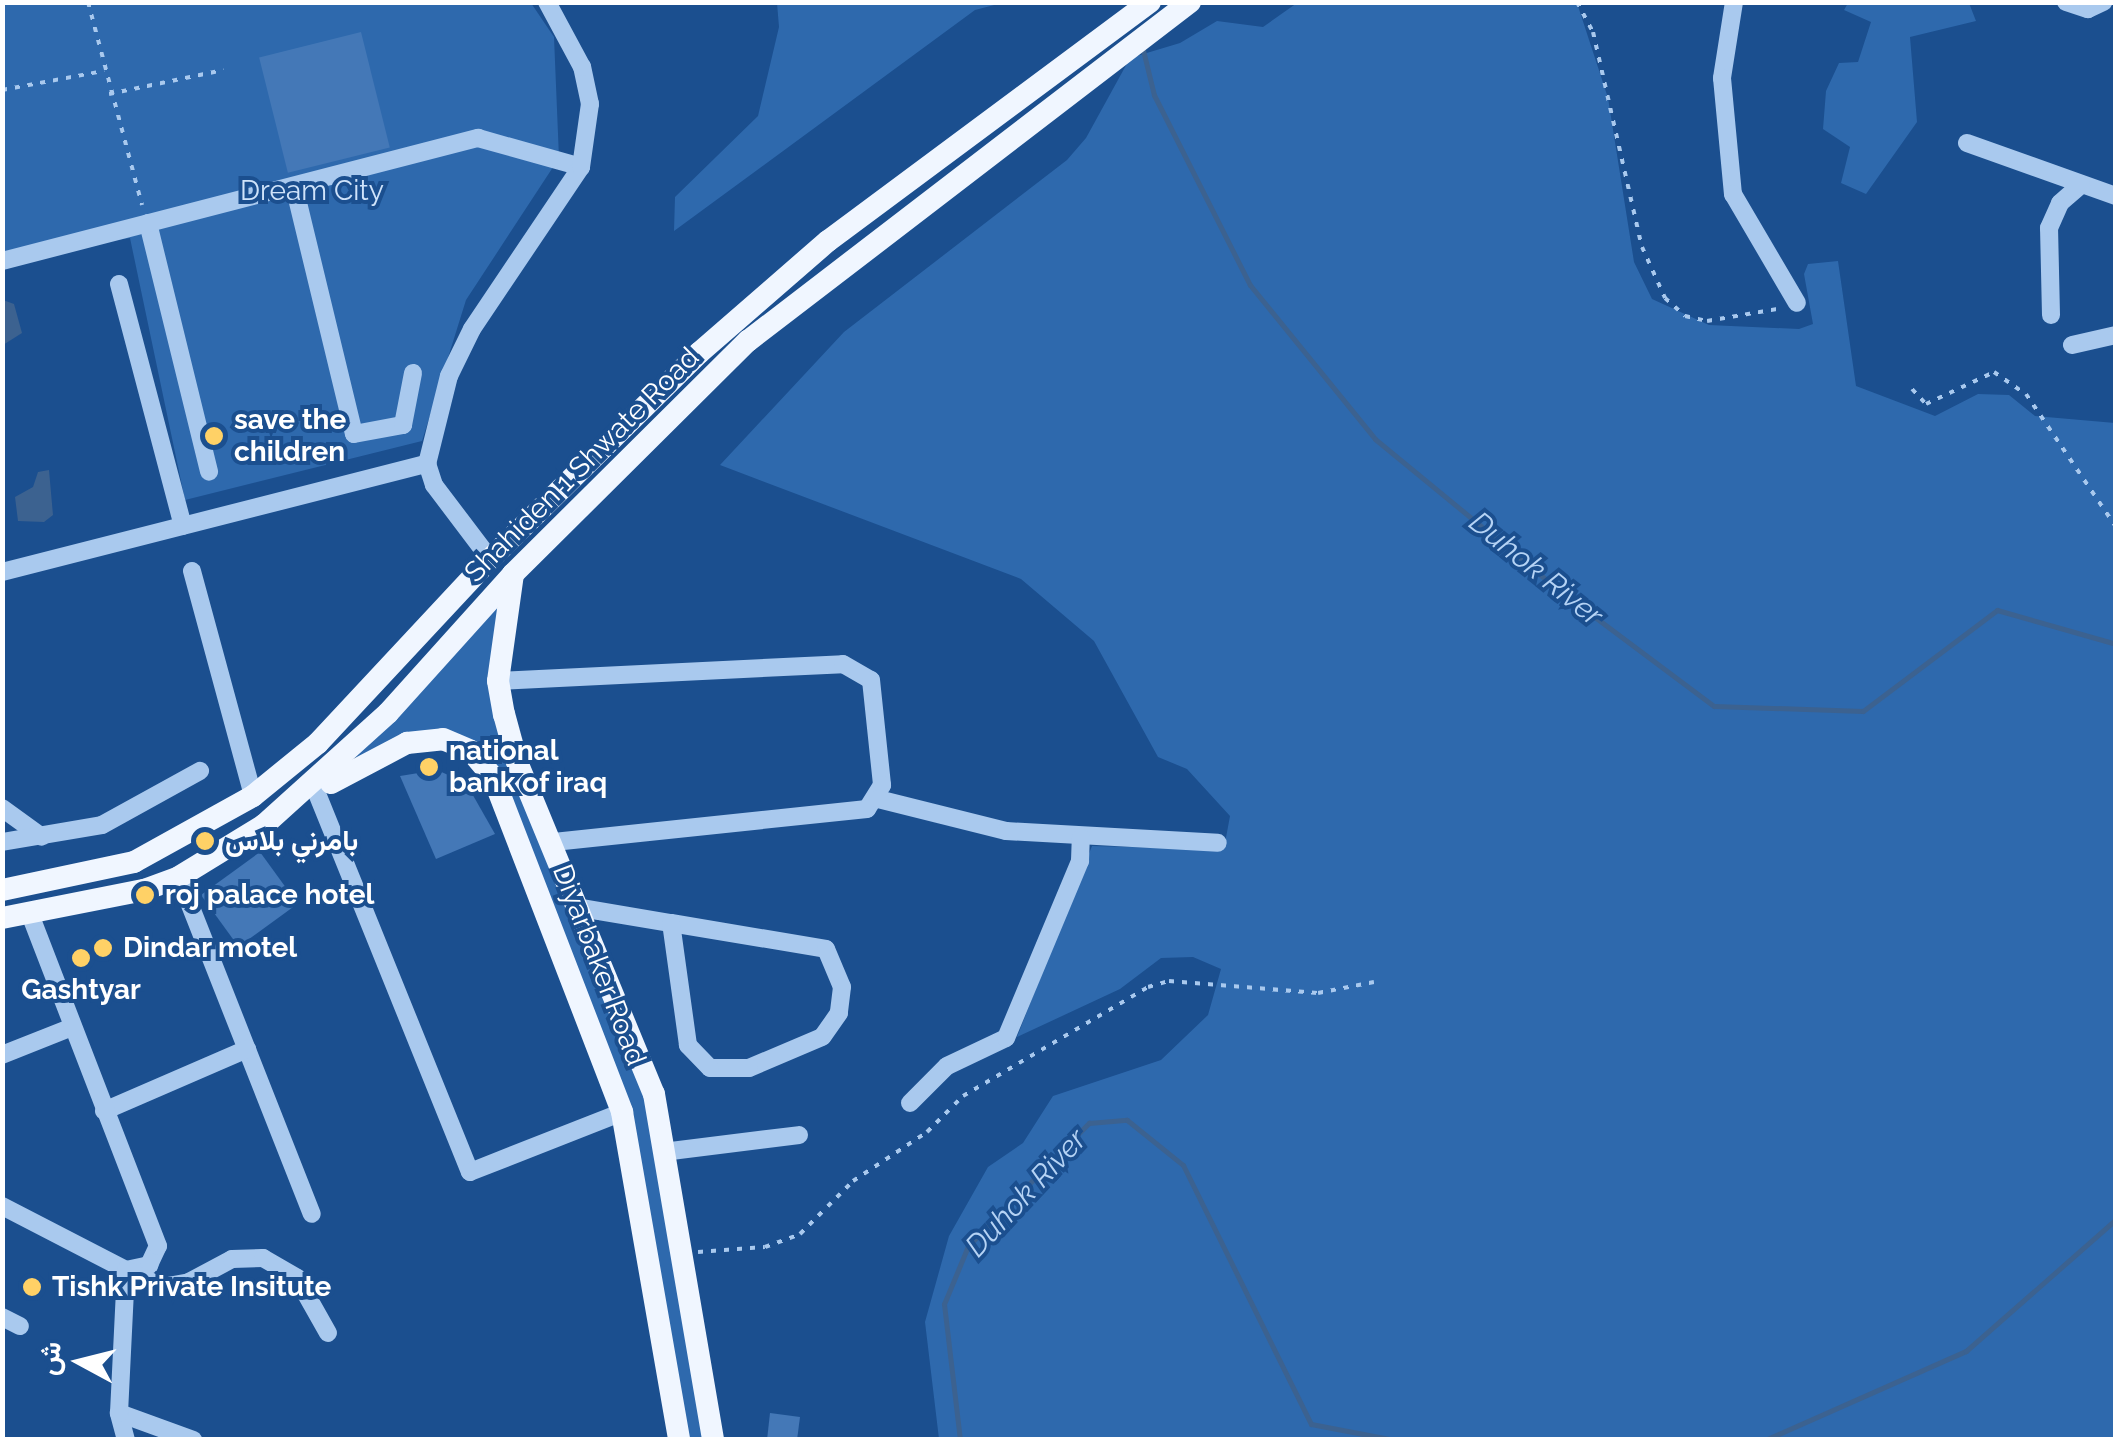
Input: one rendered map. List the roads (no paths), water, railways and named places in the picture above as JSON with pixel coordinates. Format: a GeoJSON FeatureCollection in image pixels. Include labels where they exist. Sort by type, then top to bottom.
{"type":"FeatureCollection","features":[{"type":"Feature","properties":{"kind":"main road","name":"Shahiden 1 Shwate Road"},"geometry":{"type":"LineString","coordinates":[[2,918],[30,915],[179,877],[264,825],[388,713],[513,574],[748,341],[1035,103],[1150,2]]}},
{"type":"Feature","properties":{"kind":"main road","name":"Shahiden 1 Shwate Road"},"geometry":{"type":"LineString","coordinates":[[2,890],[134,862],[254,796],[330,731],[490,560],[713,340],[828,242],[1190,2]]}},
{"type":"Feature","properties":{"kind":"main road","name":"Diyarbaker Road"},"geometry":{"type":"LineString","coordinates":[[513,574],[498,681],[517,762],[583,912],[654,1094],[678,1254],[713,1440]]}},
{"type":"Feature","properties":{"kind":"main road","name":"Diyarbaker Road"},"geometry":{"type":"LineString","coordinates":[[264,825],[316,791],[407,743],[442,740],[471,751],[494,777],[622,1112],[680,1440]]}},
{"type":"Feature","properties":{"kind":"main road"},"geometry":{"type":"LineString","coordinates":[[555,930],[583,912]]}},
{"type":"Feature","properties":{"kind":"street"},"geometry":{"type":"LineString","coordinates":[[490,560],[434,485],[426,464],[449,376],[472,328],[580,168],[590,104],[582,67],[547,2]]}},
{"type":"Feature","properties":{"kind":"street"},"geometry":{"type":"LineString","coordinates":[[1734,2],[1722,78],[1734,194],[1797,303]]}},
{"type":"Feature","properties":{"kind":"street"},"geometry":{"type":"LineString","coordinates":[[2066,2],[2095,6]]}},
{"type":"Feature","properties":{"kind":"street"},"geometry":{"type":"LineString","coordinates":[[2,261],[478,138],[580,168]]}},
{"type":"Feature","properties":{"kind":"street"},"geometry":{"type":"LineString","coordinates":[[1967,143],[2116,196]]}},
{"type":"Feature","properties":{"kind":"street"},"geometry":{"type":"LineString","coordinates":[[2051,316],[2049,228],[2060,204],[2081,185]]}},
{"type":"Feature","properties":{"kind":"street"},"geometry":{"type":"LineString","coordinates":[[294,186],[354,434],[403,425],[413,373]]}},
{"type":"Feature","properties":{"kind":"street"},"geometry":{"type":"LineString","coordinates":[[148,223],[210,472]]}},
{"type":"Feature","properties":{"kind":"street"},"geometry":{"type":"LineString","coordinates":[[119,284],[184,526]]}},
{"type":"Feature","properties":{"kind":"street"},"geometry":{"type":"LineString","coordinates":[[2072,344],[2116,335]]}},
{"type":"Feature","properties":{"kind":"street"},"geometry":{"type":"LineString","coordinates":[[2,572],[426,464]]}},
{"type":"Feature","properties":{"kind":"street"},"geometry":{"type":"LineString","coordinates":[[192,571],[254,796]]}},
{"type":"Feature","properties":{"kind":"street"},"geometry":{"type":"LineString","coordinates":[[498,681],[860,668],[872,680],[878,799]]}},
{"type":"Feature","properties":{"kind":"street"},"geometry":{"type":"LineString","coordinates":[[2,842],[102,825],[200,771]]}},
{"type":"Feature","properties":{"kind":"street"},"geometry":{"type":"LineString","coordinates":[[316,791],[470,1172],[622,1112]]}},
{"type":"Feature","properties":{"kind":"street"},"geometry":{"type":"LineString","coordinates":[[878,799],[1006,831],[1218,843]]}},
{"type":"Feature","properties":{"kind":"street"},"geometry":{"type":"LineString","coordinates":[[554,842],[867,809],[878,799]]}},
{"type":"Feature","properties":{"kind":"street"},"geometry":{"type":"LineString","coordinates":[[2,808],[42,837]]}},
{"type":"Feature","properties":{"kind":"street"},"geometry":{"type":"LineString","coordinates":[[910,1102],[947,1066],[1006,1038],[1080,860],[1081,838]]}},
{"type":"Feature","properties":{"kind":"street"},"geometry":{"type":"LineString","coordinates":[[179,877],[312,1214]]}},
{"type":"Feature","properties":{"kind":"street"},"geometry":{"type":"LineString","coordinates":[[583,912],[670,923],[826,949],[838,969],[839,1013],[822,1037],[749,1068],[710,1068],[688,1045],[670,923]]}},
{"type":"Feature","properties":{"kind":"street"},"geometry":{"type":"LineString","coordinates":[[30,915],[70,1028],[158,1246],[149,1265],[126,1270]]}},
{"type":"Feature","properties":{"kind":"street"},"geometry":{"type":"LineString","coordinates":[[2,1055],[70,1028]]}},
{"type":"Feature","properties":{"kind":"street"},"geometry":{"type":"LineString","coordinates":[[104,1111],[247,1049]]}},
{"type":"Feature","properties":{"kind":"street"},"geometry":{"type":"LineString","coordinates":[[663,1152],[800,1135]]}},
{"type":"Feature","properties":{"kind":"street"},"geometry":{"type":"LineString","coordinates":[[2,1206],[162,1286],[190,1282],[232,1259],[263,1258],[297,1278],[328,1333]]}},
{"type":"Feature","properties":{"kind":"street"},"geometry":{"type":"LineString","coordinates":[[126,1270],[119,1413],[126,1440]]}},
{"type":"Feature","properties":{"kind":"street"},"geometry":{"type":"LineString","coordinates":[[2,1317],[20,1326]]}},
{"type":"Feature","properties":{"kind":"street"},"geometry":{"type":"LineString","coordinates":[[119,1413],[193,1440]]}},
{"type":"Feature","properties":{"kind":"waterway","name":"Duhok River"},"geometry":{"type":"LineString","coordinates":[[1143,50],[1154,95],[1250,285],[1375,439],[1560,591],[1714,706],[1863,711],[1997,610],[2116,644]]}},
{"type":"Feature","properties":{"kind":"waterway","name":"Duhok River"},"geometry":{"type":"LineString","coordinates":[[960,1440],[944,1304],[968,1246],[1089,1123],[1127,1120],[1183,1165],[1311,1424],[1394,1440]]}},
{"type":"Feature","properties":{"kind":"waterway","name":"Duhok River"},"geometry":{"type":"LineString","coordinates":[[1765,1440],[1966,1351],[2116,1219]]}},
{"type":"Feature","properties":{"kind":"place","name":"save the children"},"geometry":{"type":"Point","coordinates":[214,436]}},
{"type":"Feature","properties":{"kind":"place","name":"national bank of iraq"},"geometry":{"type":"Point","coordinates":[429,767]}},
{"type":"Feature","properties":{"kind":"place","name":"بامرني بلاس"},"geometry":{"type":"Point","coordinates":[205,841]}},
{"type":"Feature","properties":{"kind":"place","name":"roj palace hotel"},"geometry":{"type":"Point","coordinates":[145,895]}},
{"type":"Feature","properties":{"kind":"place","name":"Dindar motel"},"geometry":{"type":"Point","coordinates":[103,948]}},
{"type":"Feature","properties":{"kind":"place","name":"Gashtyar"},"geometry":{"type":"Point","coordinates":[81,958]}},
{"type":"Feature","properties":{"kind":"place","name":"Tishk Private Insitute"},"geometry":{"type":"Point","coordinates":[32,1287]}},
{"type":"Feature","properties":{"kind":"park label","name":"Dream City"},"geometry":{"type":"Point","coordinates":[312,191]}}]}
